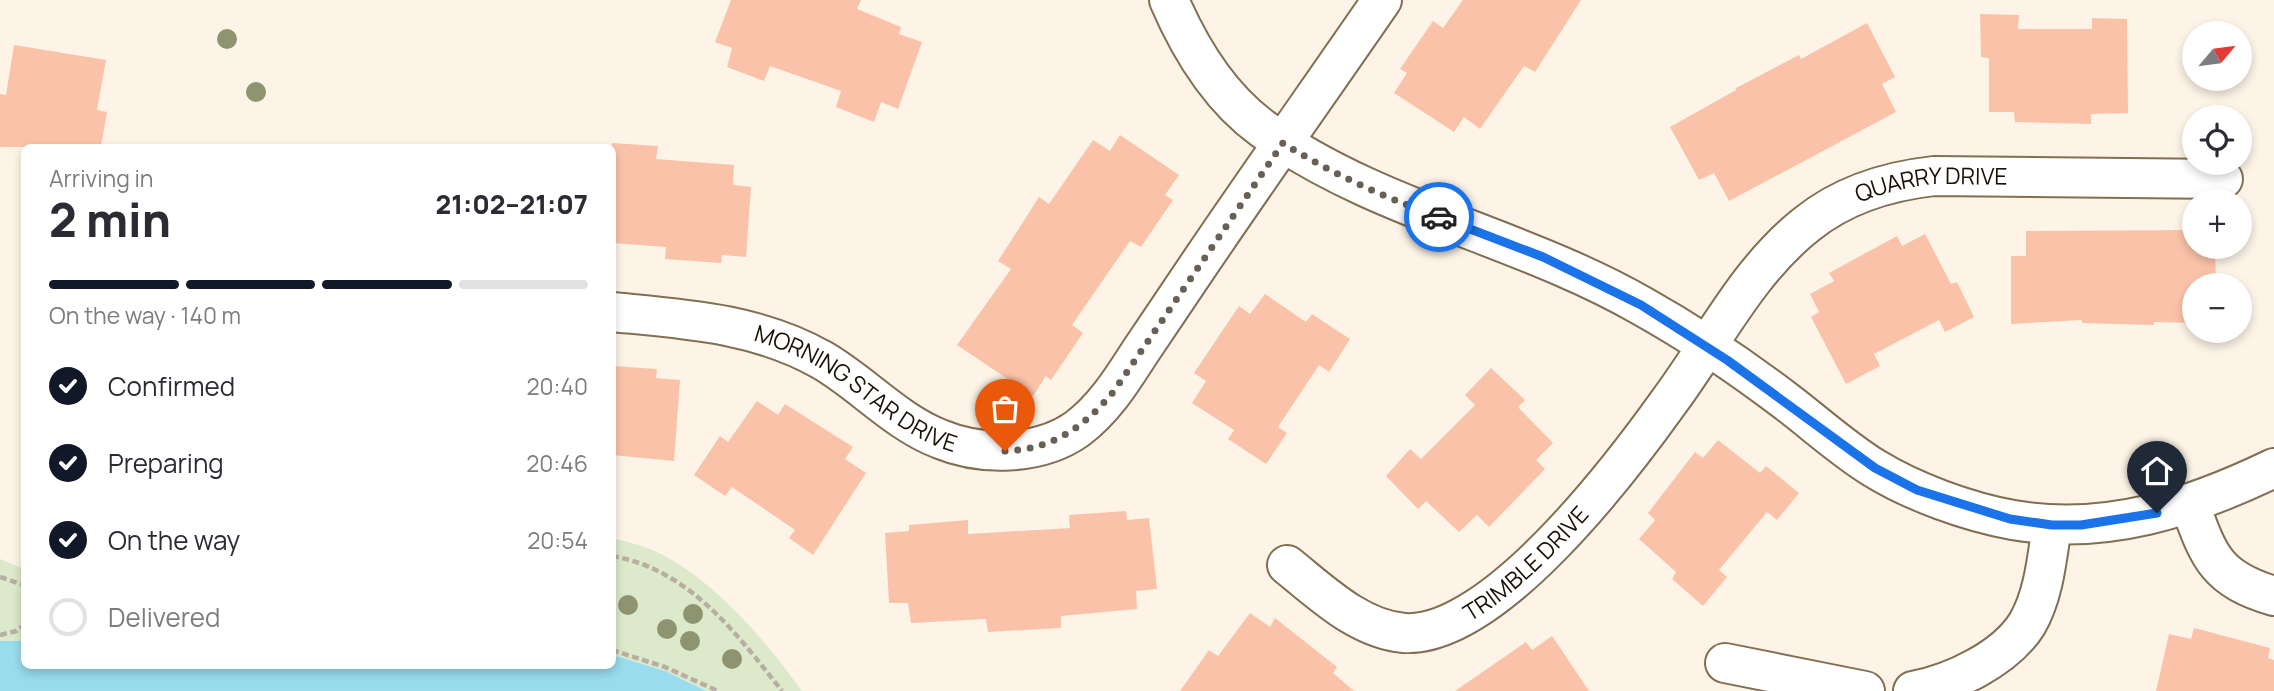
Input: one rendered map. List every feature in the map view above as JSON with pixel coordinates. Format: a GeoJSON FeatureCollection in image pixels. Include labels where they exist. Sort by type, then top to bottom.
{"type":"FeatureCollection","features":[{"type":"Feature","properties":{"kind":"street"},"geometry":{"type":"LineString","coordinates":[[1169,0],[1190,45],[1210,75],[1259,126],[1283,143],[1318,165],[1351,181],[1398,202],[1543,257],[1641,305],[1707,346],[1875,468],[1917,490],[2010,519],[2052,525],[2081,525],[2143,516],[2190,505],[2274,468]]}},
{"type":"Feature","properties":{"kind":"street","name":"MORNING STAR DRIVE"},"geometry":{"type":"LineString","coordinates":[[616,312],[718,323],[755,331],[795,346],[823,361],[916,427],[940,440],[990,451],[1020,450],[1052,442],[1075,430],[1094,414],[1114,391],[1382,0]]}},
{"type":"Feature","properties":{"kind":"street","name":"QUARRY DRIVE"},"geometry":{"type":"LineString","coordinates":[[1707,346],[1736,303],[1786,242],[1809,222],[1833,207],[1881,186],[1906,179],[1934,176],[2223,179]]}},
{"type":"Feature","properties":{"kind":"street","name":"TRIMBLE DRIVE"},"geometry":{"type":"LineString","coordinates":[[1287,565],[1339,606],[1382,629],[1424,633],[1470,613],[1500,594],[1528,569],[1570,524],[1668,403],[1707,346]]}},
{"type":"Feature","properties":{"kind":"street"},"geometry":{"type":"LineString","coordinates":[[2190,505],[2214,561],[2238,582],[2274,596]]}},
{"type":"Feature","properties":{"kind":"street"},"geometry":{"type":"LineString","coordinates":[[1913,691],[1948,682],[1976,668],[2000,651],[2026,625],[2041,588],[2052,525]]}},
{"type":"Feature","properties":{"kind":"street"},"geometry":{"type":"LineString","coordinates":[[1725,663],[1865,691]]}},
{"type":"Feature","properties":{"kind":"path"},"geometry":{"type":"LineString","coordinates":[[616,557],[666,575],[703,600],[782,691]]}},
{"type":"Feature","properties":{"kind":"path"},"geometry":{"type":"LineString","coordinates":[[0,577],[21,584]]}},
{"type":"Feature","properties":{"kind":"path"},"geometry":{"type":"LineString","coordinates":[[0,635],[21,627]]}},
{"type":"Feature","properties":{"kind":"path"},"geometry":{"type":"LineString","coordinates":[[616,651],[665,667],[718,691]]}},
{"type":"Feature","properties":{"kind":"green space"},"geometry":{"type":"Polygon","coordinates":[[[616,539],[659,553],[680,565],[720,596],[756,633],[802,691],[706,691],[665,671],[616,656],[616,539]]]}},
{"type":"Feature","properties":{"kind":"green space"},"geometry":{"type":"Polygon","coordinates":[[[0,559],[21,568],[21,641],[0,641],[0,559]]]}},
{"type":"Feature","properties":{"kind":"water"},"geometry":{"type":"Polygon","coordinates":[[[0,641],[21,641],[21,669],[616,669],[616,656],[665,671],[706,691],[0,691],[0,641]]]}},
{"type":"Feature","properties":{"kind":"building"},"geometry":{"type":"Polygon","coordinates":[[[731,0],[861,0],[857,9],[901,27],[899,34],[922,42],[898,109],[881,102],[874,122],[836,107],[841,91],[770,66],[764,81],[727,67],[732,48],[715,42],[731,0]]]}},
{"type":"Feature","properties":{"kind":"building"},"geometry":{"type":"Polygon","coordinates":[[[1463,0],[1581,0],[1535,72],[1524,66],[1480,129],[1464,117],[1454,132],[1394,93],[1407,73],[1400,69],[1433,21],[1443,28],[1463,0]]]}},
{"type":"Feature","properties":{"kind":"building"},"geometry":{"type":"Polygon","coordinates":[[[1980,14],[2019,15],[2018,29],[2092,29],[2092,18],[2127,19],[2128,113],[2091,114],[2091,124],[2015,122],[2014,112],[1989,112],[1989,58],[1981,57],[1980,14]]]}},
{"type":"Feature","properties":{"kind":"building"},"geometry":{"type":"Polygon","coordinates":[[[1867,23],[1895,77],[1882,84],[1896,112],[1729,201],[1714,173],[1699,180],[1670,127],[1736,88],[1799,55],[1801,59],[1867,23]]]}},
{"type":"Feature","properties":{"kind":"building"},"geometry":{"type":"Polygon","coordinates":[[[14,45],[106,60],[97,110],[107,112],[102,144],[21,144],[21,147],[0,147],[0,94],[6,95],[14,45]]]}},
{"type":"Feature","properties":{"kind":"building"},"geometry":{"type":"Polygon","coordinates":[[[1120,135],[1179,175],[1165,195],[1173,200],[1141,247],[1130,241],[1072,325],[1083,333],[1051,380],[1046,376],[1033,396],[957,345],[1011,269],[998,261],[1039,197],[1049,204],[1093,140],[1110,151],[1120,135]]]}},
{"type":"Feature","properties":{"kind":"building"},"geometry":{"type":"Polygon","coordinates":[[[612,143],[658,146],[656,159],[734,165],[733,185],[751,187],[746,257],[722,255],[721,263],[665,259],[666,247],[616,243],[616,144],[612,143]]]}},
{"type":"Feature","properties":{"kind":"building"},"geometry":{"type":"Polygon","coordinates":[[[2182,230],[2182,259],[2215,259],[2216,273],[2182,273],[2182,323],[2154,322],[2154,325],[2082,323],[2082,320],[2011,324],[2011,256],[2026,256],[2026,231],[2182,230]]]}},
{"type":"Feature","properties":{"kind":"building"},"geometry":{"type":"Polygon","coordinates":[[[1925,234],[1951,284],[1957,282],[1974,317],[1945,332],[1939,320],[1874,354],[1880,366],[1846,384],[1811,317],[1819,312],[1810,294],[1834,281],[1829,273],[1897,236],[1902,246],[1925,234]]]}},
{"type":"Feature","properties":{"kind":"building"},"geometry":{"type":"Polygon","coordinates":[[[1265,294],[1306,322],[1312,314],[1350,339],[1329,372],[1319,365],[1278,427],[1287,433],[1266,464],[1228,439],[1234,430],[1192,403],[1206,381],[1194,373],[1239,306],[1250,314],[1265,294]]]}},
{"type":"Feature","properties":{"kind":"building"},"geometry":{"type":"Polygon","coordinates":[[[616,366],[657,369],[656,378],[680,380],[674,461],[616,455],[616,366]]]}},
{"type":"Feature","properties":{"kind":"building"},"geometry":{"type":"Polygon","coordinates":[[[1491,368],[1525,400],[1518,407],[1553,443],[1536,460],[1545,469],[1489,527],[1477,515],[1459,532],[1426,501],[1418,509],[1386,476],[1410,449],[1421,459],[1475,405],[1465,395],[1491,368]]]}},
{"type":"Feature","properties":{"kind":"building"},"geometry":{"type":"Polygon","coordinates":[[[757,401],[778,415],[785,404],[853,447],[845,459],[866,473],[813,555],[789,538],[795,530],[732,487],[725,496],[694,475],[720,436],[728,442],[757,401]]]}},
{"type":"Feature","properties":{"kind":"building"},"geometry":{"type":"Polygon","coordinates":[[[1718,440],[1760,473],[1766,466],[1799,493],[1777,520],[1767,512],[1719,570],[1727,577],[1703,606],[1672,579],[1676,572],[1639,539],[1655,520],[1648,513],[1695,452],[1703,458],[1718,440]]]}},
{"type":"Feature","properties":{"kind":"building"},"geometry":{"type":"Polygon","coordinates":[[[1126,511],[1127,520],[1149,518],[1157,589],[1136,591],[1137,609],[1061,616],[1061,628],[988,632],[986,619],[911,623],[908,603],[889,603],[885,533],[909,531],[909,525],[968,520],[968,534],[1070,528],[1069,515],[1126,511]]]}},
{"type":"Feature","properties":{"kind":"building"},"geometry":{"type":"Polygon","coordinates":[[[1250,613],[1270,627],[1275,618],[1337,667],[1333,673],[1354,691],[1180,691],[1209,650],[1218,656],[1250,613]]]}},
{"type":"Feature","properties":{"kind":"building"},"geometry":{"type":"Polygon","coordinates":[[[2194,628],[2270,648],[2268,658],[2274,660],[2274,691],[2156,691],[2169,634],[2191,639],[2194,628]]]}},
{"type":"Feature","properties":{"kind":"building"},"geometry":{"type":"Polygon","coordinates":[[[1552,636],[1589,691],[1455,691],[1526,642],[1532,650],[1552,636]]]}},
{"type":"Feature","properties":{"kind":"way so far"},"geometry":{"type":"LineString","coordinates":[[1005,451],[1052,442],[1075,430],[1094,414],[1114,391],[1283,143],[1318,165],[1351,181],[1439,217]]}},
{"type":"Feature","properties":{"kind":"route"},"geometry":{"type":"LineString","coordinates":[[1439,217],[1543,257],[1641,305],[1707,346],[1875,468],[1917,490],[2010,519],[2052,525],[2081,525],[2157,513]]}}]}
